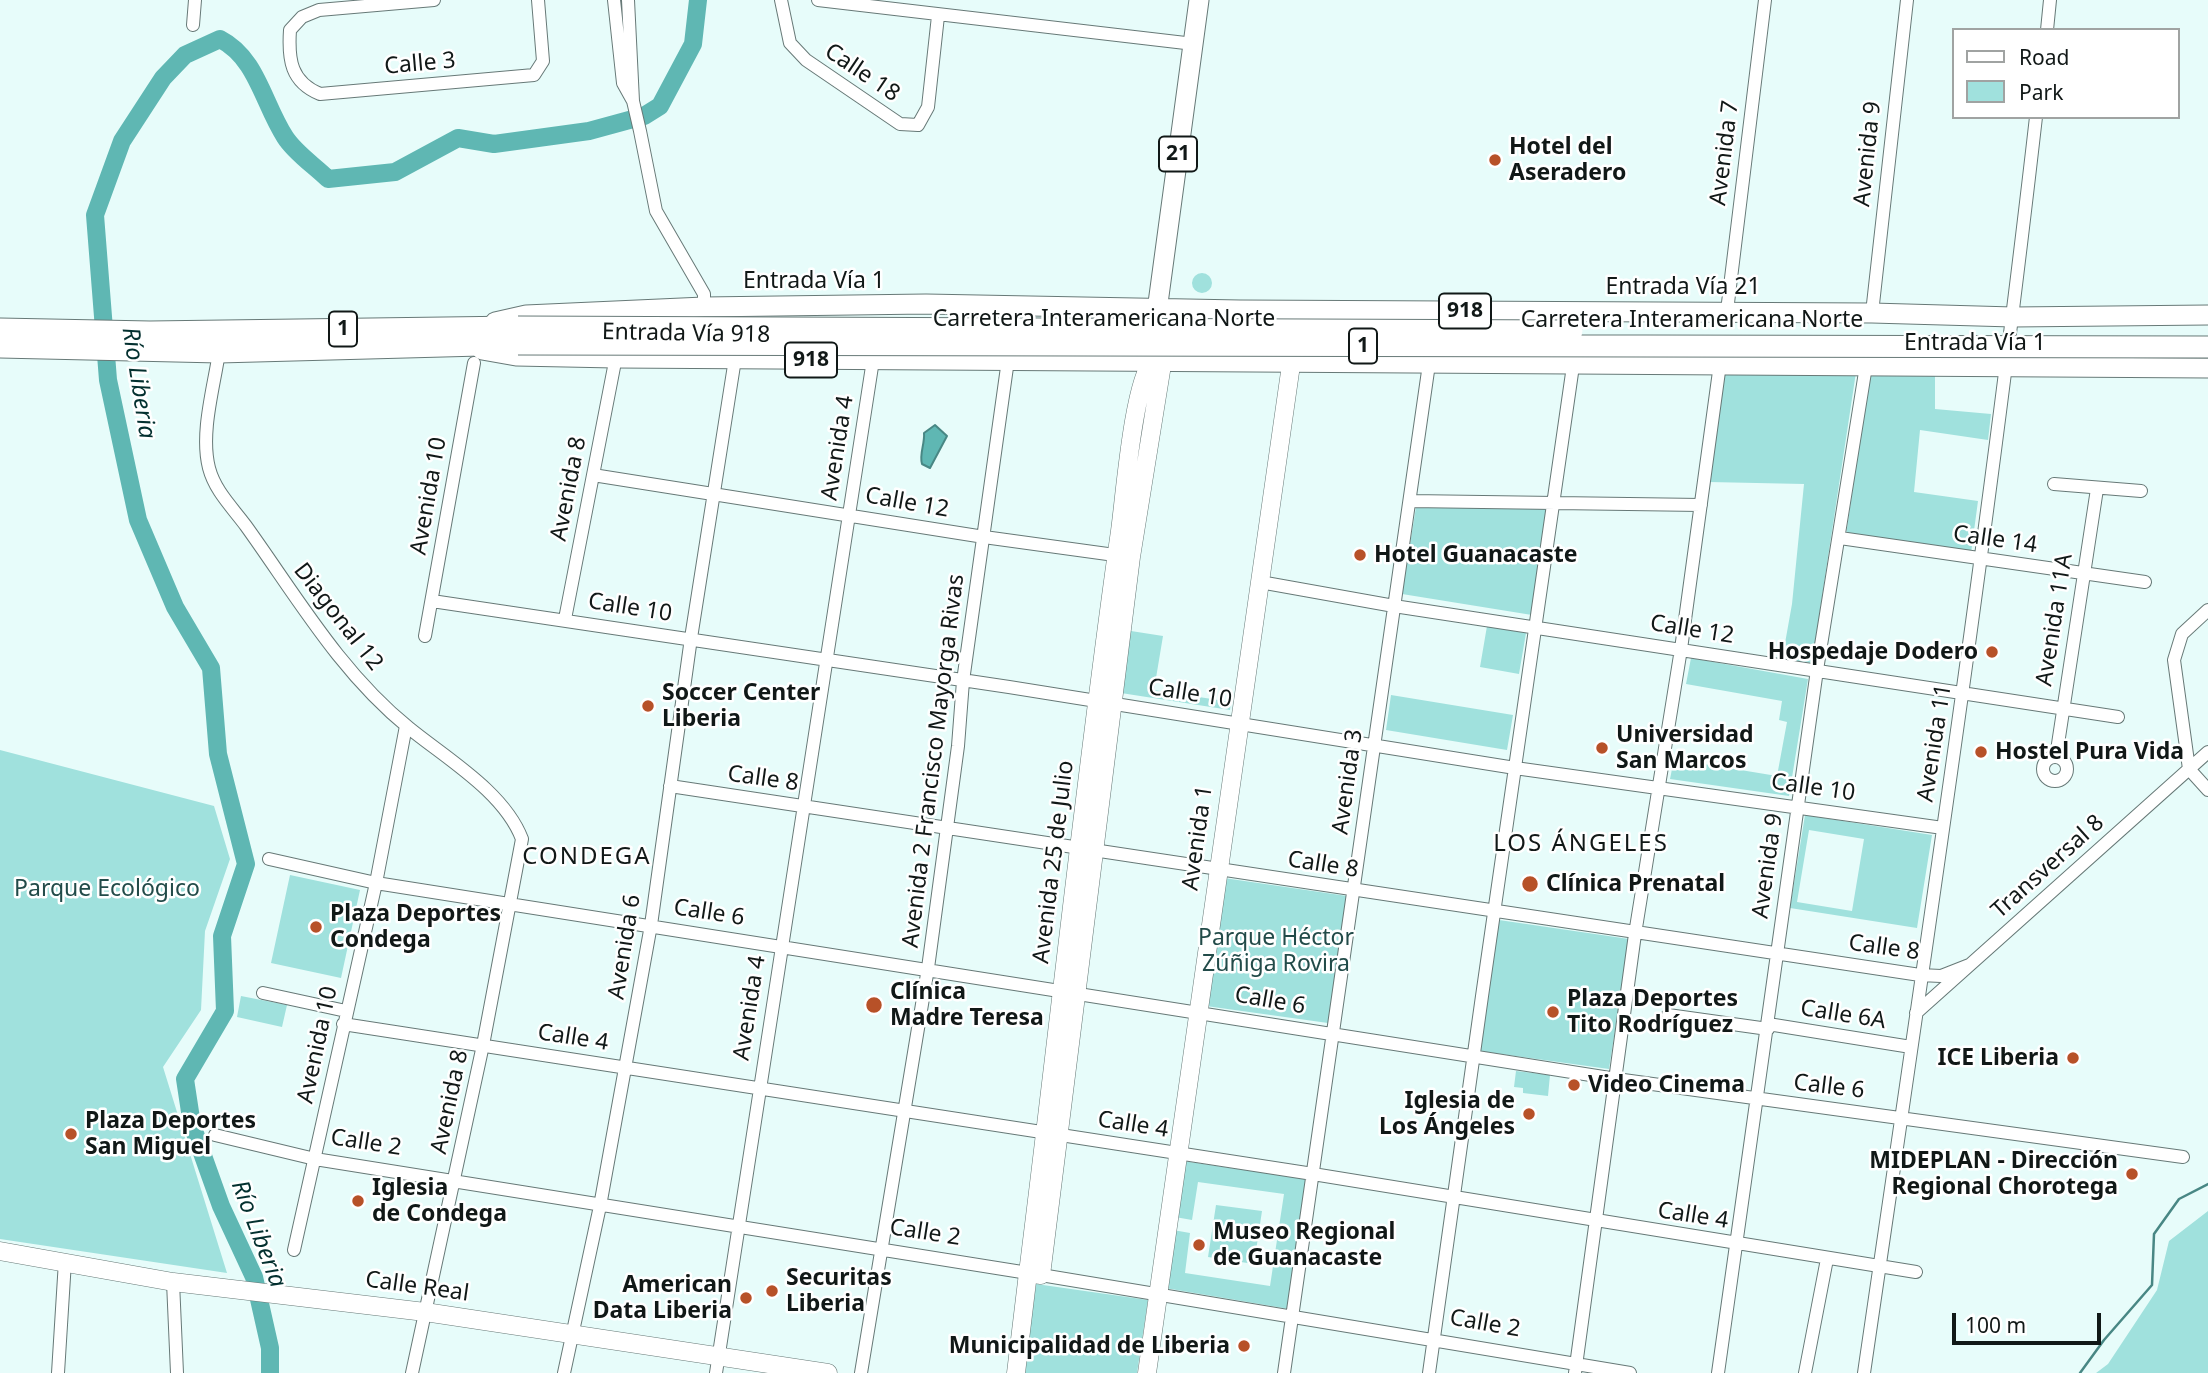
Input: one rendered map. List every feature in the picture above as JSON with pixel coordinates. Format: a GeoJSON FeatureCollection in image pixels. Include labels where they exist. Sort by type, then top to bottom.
{"type":"FeatureCollection","features":[{"type":"Feature","properties":{"kind":"highway","name":"Carretera Interamericana Norte"},"geometry":{"type":"LineString","coordinates":[[0,329],[70,340]]}},
{"type":"Feature","properties":{"kind":"highway","name":"Carretera Interamericana Norte"},"geometry":{"type":"LineString","coordinates":[[149,341],[219,352],[472,346],[518,336],[2208,334]]}},
{"type":"Feature","properties":{"kind":"highway","name":"Carretera Interamericana Norte"},"geometry":{"type":"LineString","coordinates":[[518,336],[2208,347]]}},
{"type":"Feature","properties":{"kind":"highway","name":"Carretera Interamericana Norte"},"geometry":{"type":"LineString","coordinates":[[0,347],[70,340],[472,346]]}},
{"type":"Feature","properties":{"kind":"main road","name":"21"},"geometry":{"type":"LineString","coordinates":[[1157,308],[1199,0]]}},
{"type":"Feature","properties":{"kind":"main road","name":"Entrada Vía 1"},"geometry":{"type":"LineString","coordinates":[[472,346],[526,315],[704,307],[1024,305],[1157,308]]}},
{"type":"Feature","properties":{"kind":"main road","name":"Entrada Vía 21"},"geometry":{"type":"LineString","coordinates":[[1157,308],[1872,313],[2013,317],[2208,316]]}},
{"type":"Feature","properties":{"kind":"main road","name":"Avenida 25 de Julio"},"geometry":{"type":"LineString","coordinates":[[1153,360],[1157,308]]}},
{"type":"Feature","properties":{"kind":"main road","name":"Entrada Vía 918"},"geometry":{"type":"LineString","coordinates":[[472,346],[516,356],[1153,360]]}},
{"type":"Feature","properties":{"kind":"main road","name":"Entrada Vía 1"},"geometry":{"type":"LineString","coordinates":[[1153,360],[1573,366],[1720,364],[2208,368]]}},
{"type":"Feature","properties":{"kind":"street"},"geometry":{"type":"LineString","coordinates":[[193,25],[195,0]]}},
{"type":"Feature","properties":{"kind":"street","name":"Calle 3"},"geometry":{"type":"LineString","coordinates":[[434,0],[319,10],[302,17],[290,30],[290,57],[294,76],[305,88],[320,94],[534,75],[543,61],[538,0]]}},
{"type":"Feature","properties":{"kind":"street"},"geometry":{"type":"LineString","coordinates":[[633,104],[623,83],[615,0],[626,0],[633,104],[656,211],[704,294],[704,307]]}},
{"type":"Feature","properties":{"kind":"street","name":"Calle 18"},"geometry":{"type":"LineString","coordinates":[[781,0],[790,43],[806,60],[900,124],[918,125],[928,107],[938,16]]}},
{"type":"Feature","properties":{"kind":"street"},"geometry":{"type":"LineString","coordinates":[[818,0],[1194,44]]}},
{"type":"Feature","properties":{"kind":"street","name":"Avenida 7"},"geometry":{"type":"LineString","coordinates":[[1727,312],[1765,0]]}},
{"type":"Feature","properties":{"kind":"street","name":"Avenida 9"},"geometry":{"type":"LineString","coordinates":[[1872,313],[1907,0]]}},
{"type":"Feature","properties":{"kind":"street"},"geometry":{"type":"LineString","coordinates":[[2047,28],[2050,0]]}},
{"type":"Feature","properties":{"kind":"street","name":"Avenida 11"},"geometry":{"type":"LineString","coordinates":[[1864,1373],[1920,975],[1964,695],[2007,368],[2036,119]]}},
{"type":"Feature","properties":{"kind":"street"},"geometry":{"type":"LineString","coordinates":[[999,305],[999,351],[1008,360],[1021,350],[1024,305]]}},
{"type":"Feature","properties":{"kind":"street","name":"Avenida 1"},"geometry":{"type":"LineString","coordinates":[[1147,1373],[1298,311]]}},
{"type":"Feature","properties":{"kind":"street","name":"Avenida 10"},"geometry":{"type":"LineString","coordinates":[[425,636],[472,346]]}},
{"type":"Feature","properties":{"kind":"street","name":"Diagonal 12"},"geometry":{"type":"LineString","coordinates":[[219,352],[206,448],[209,469],[221,494],[316,629],[355,677],[406,726]]}},
{"type":"Feature","properties":{"kind":"street","name":"Avenida 6"},"geometry":{"type":"LineString","coordinates":[[564,1373],[600,1206],[651,925],[691,638],[735,359]]}},
{"type":"Feature","properties":{"kind":"street","name":"Avenida 4"},"geometry":{"type":"LineString","coordinates":[[717,1365],[736,1228],[873,360]]}},
{"type":"Feature","properties":{"kind":"street","name":"Avenida 2 Francisco Mayorga Rivas"},"geometry":{"type":"LineString","coordinates":[[861,1373],[928,968],[963,681],[1008,360]]}},
{"type":"Feature","properties":{"kind":"street","name":"Avenida 25 de Julio"},"geometry":{"type":"LineString","coordinates":[[1016,1373],[1035,1274],[1124,556],[1136,419],[1146,369],[1153,360]]}},
{"type":"Feature","properties":{"kind":"street","name":"Avenida 3"},"geometry":{"type":"LineString","coordinates":[[1284,1373],[1429,364]]}},
{"type":"Feature","properties":{"kind":"street"},"geometry":{"type":"LineString","coordinates":[[1576,1368],[1635,934],[1682,649],[1720,364]]}},
{"type":"Feature","properties":{"kind":"street"},"geometry":{"type":"LineString","coordinates":[[1429,1373],[1573,366]]}},
{"type":"Feature","properties":{"kind":"street","name":"Avenida 9"},"geometry":{"type":"LineString","coordinates":[[1718,1373],[1817,670],[1866,366]]}},
{"type":"Feature","properties":{"kind":"street","name":"Avenida 8"},"geometry":{"type":"LineString","coordinates":[[565,619],[614,367]]}},
{"type":"Feature","properties":{"kind":"street","name":"Calle 12"},"geometry":{"type":"LineString","coordinates":[[593,475],[984,537],[1124,556]]}},
{"type":"Feature","properties":{"kind":"street"},"geometry":{"type":"LineString","coordinates":[[2054,484],[2141,491]]}},
{"type":"Feature","properties":{"kind":"street","name":"Avenida 11A"},"geometry":{"type":"LineString","coordinates":[[2056,757],[2097,489]]}},
{"type":"Feature","properties":{"kind":"street"},"geometry":{"type":"LineString","coordinates":[[1410,501],[1700,505]]}},
{"type":"Feature","properties":{"kind":"street","name":"Calle 14"},"geometry":{"type":"LineString","coordinates":[[1840,538],[2145,582]]}},
{"type":"Feature","properties":{"kind":"street","name":"Calle 12"},"geometry":{"type":"LineString","coordinates":[[1260,582],[1394,606],[2118,717]]}},
{"type":"Feature","properties":{"kind":"street","name":"Calle 10"},"geometry":{"type":"LineString","coordinates":[[432,601],[691,638],[1515,768],[1942,828]]}},
{"type":"Feature","properties":{"kind":"street"},"geometry":{"type":"LineString","coordinates":[[2208,610],[2182,634],[2176,645],[2176,682],[2189,769],[2208,790]]}},
{"type":"Feature","properties":{"kind":"street","name":"Avenida 10"},"geometry":{"type":"LineString","coordinates":[[294,1250],[376,883],[406,726]]}},
{"type":"Feature","properties":{"kind":"street","name":"Avenida 8"},"geometry":{"type":"LineString","coordinates":[[406,726],[480,785],[517,825],[522,839],[483,1045],[412,1373]]}},
{"type":"Feature","properties":{"kind":"street","name":"Transversal 8"},"geometry":{"type":"LineString","coordinates":[[1916,1013],[2208,752]]}},
{"type":"Feature","properties":{"kind":"street","name":"Calle 8"},"geometry":{"type":"LineString","coordinates":[[670,786],[1920,975],[1941,976],[1969,965]]}},
{"type":"Feature","properties":{"kind":"street","name":"Calle 6"},"geometry":{"type":"LineString","coordinates":[[269,859],[376,883],[1199,1010],[1616,1079],[2183,1157]]}},
{"type":"Feature","properties":{"kind":"street","name":"Calle 4"},"geometry":{"type":"LineString","coordinates":[[263,993],[345,1018],[483,1045],[1313,1174],[1597,1223],[1916,1272]]}},
{"type":"Feature","properties":{"kind":"street","name":"Calle 6A"},"geometry":{"type":"LineString","coordinates":[[1668,1014],[1911,1047]]}},
{"type":"Feature","properties":{"kind":"street","name":"Calle 2"},"geometry":{"type":"LineString","coordinates":[[215,1135],[315,1159],[1158,1293],[1433,1340],[1576,1368],[1630,1373]]}},
{"type":"Feature","properties":{"kind":"street","name":"Calle Real"},"geometry":{"type":"LineString","coordinates":[[0,1251],[173,1282],[425,1312],[572,1334],[717,1365],[828,1373]]}},
{"type":"Feature","properties":{"kind":"street"},"geometry":{"type":"LineString","coordinates":[[1805,1373],[1827,1259]]}},
{"type":"Feature","properties":{"kind":"street"},"geometry":{"type":"LineString","coordinates":[[58,1373],[65,1261]]}},
{"type":"Feature","properties":{"kind":"street"},"geometry":{"type":"LineString","coordinates":[[173,1282],[177,1373]]}},
{"type":"Feature","properties":{"kind":"green space"},"geometry":{"type":"Polygon","coordinates":[[[1202,273],[1209,276],[1212,283],[1209,290],[1202,293],[1195,290],[1192,283],[1195,276],[1202,273]]]}},
{"type":"Feature","properties":{"kind":"green space"},"geometry":{"type":"Polygon","coordinates":[[[1858,359],[1812,663],[1782,660],[1792,604],[1804,484],[1709,482],[1725,362],[1858,359]]]}},
{"type":"Feature","properties":{"kind":"green space"},"geometry":{"type":"Polygon","coordinates":[[[1870,372],[1935,374],[1935,409],[1991,414],[1988,440],[1920,430],[1914,492],[1978,501],[1971,553],[1846,535],[1870,372]]]}},
{"type":"Feature","properties":{"kind":"green space"},"geometry":{"type":"Polygon","coordinates":[[[1416,507],[1546,509],[1532,615],[1402,594],[1416,507]]]}},
{"type":"Feature","properties":{"kind":"green space"},"geometry":{"type":"Polygon","coordinates":[[[1487,626],[1526,633],[1519,674],[1480,667],[1487,626]]]}},
{"type":"Feature","properties":{"kind":"green space"},"geometry":{"type":"Polygon","coordinates":[[[1131,631],[1163,636],[1154,690],[1231,702],[1230,710],[1121,693],[1131,631]]]}},
{"type":"Feature","properties":{"kind":"green space"},"geometry":{"type":"Polygon","coordinates":[[[1691,658],[1808,679],[1789,796],[1670,779],[1674,759],[1777,776],[1787,722],[1779,720],[1782,701],[1686,684],[1691,658]]]}},
{"type":"Feature","properties":{"kind":"green space"},"geometry":{"type":"Polygon","coordinates":[[[1391,695],[1513,715],[1507,750],[1386,730],[1391,695]]]}},
{"type":"Feature","properties":{"kind":"green space","name":"Parque Ecológico"},"geometry":{"type":"Polygon","coordinates":[[[0,750],[214,806],[230,859],[205,931],[201,1010],[163,1067],[227,1273],[0,1239],[0,750]]]}},
{"type":"Feature","properties":{"kind":"green space"},"geometry":{"type":"Polygon","coordinates":[[[1805,815],[1932,835],[1917,928],[1790,908],[1805,815]],[[1809,830],[1797,902],[1852,911],[1864,839],[1809,830]]]}},
{"type":"Feature","properties":{"kind":"green space","name":"Plaza Deportes Condega"},"geometry":{"type":"Polygon","coordinates":[[[290,875],[360,890],[341,978],[271,963],[290,875]]]}},
{"type":"Feature","properties":{"kind":"green space","name":"Parque Héctor Zúñiga Rovira"},"geometry":{"type":"Polygon","coordinates":[[[1224,878],[1347,896],[1328,1023],[1206,1006],[1224,878]]]}},
{"type":"Feature","properties":{"kind":"green space"},"geometry":{"type":"Polygon","coordinates":[[[1499,920],[1629,939],[1609,1069],[1479,1051],[1499,920]]]}},
{"type":"Feature","properties":{"kind":"green space"},"geometry":{"type":"Polygon","coordinates":[[[241,996],[287,1005],[282,1027],[237,1017],[241,996]]]}},
{"type":"Feature","properties":{"kind":"green space"},"geometry":{"type":"Polygon","coordinates":[[[1516,1071],[1550,1075],[1548,1096],[1523,1093],[1523,1088],[1514,1087],[1516,1071]]]}},
{"type":"Feature","properties":{"kind":"green space"},"geometry":{"type":"Polygon","coordinates":[[[1183,1161],[1306,1179],[1289,1309],[1165,1288],[1173,1230],[1190,1233],[1185,1273],[1270,1286],[1284,1194],[1198,1182],[1192,1220],[1175,1217],[1183,1161]]]}},
{"type":"Feature","properties":{"kind":"green space"},"geometry":{"type":"Polygon","coordinates":[[[1216,1205],[1262,1211],[1254,1264],[1208,1257],[1216,1205]]]}},
{"type":"Feature","properties":{"kind":"green space"},"geometry":{"type":"Polygon","coordinates":[[[2208,1211],[2208,1373],[2096,1373],[2108,1364],[2157,1290],[2169,1241],[2208,1211]]]}},
{"type":"Feature","properties":{"kind":"green space"},"geometry":{"type":"Polygon","coordinates":[[[1036,1284],[1148,1300],[1137,1373],[1024,1373],[1036,1284]]]}},
{"type":"Feature","properties":{"kind":"shaded area"},"geometry":{"type":"Polygon","coordinates":[[[935,425],[947,436],[930,468],[922,464],[921,460],[924,433],[935,425]]]}},
{"type":"Feature","properties":{"kind":"waterway","name":"Río Liberia"},"geometry":{"type":"LineString","coordinates":[[270,1373],[270,1348],[254,1277],[221,1206],[192,1125],[185,1079],[225,1011],[222,936],[246,864],[218,754],[211,668],[175,607],[138,520],[108,380],[95,215],[122,141],[163,78],[185,55],[220,39],[233,47],[251,69],[289,143],[328,179],[395,172],[458,138],[494,144],[589,131],[644,116],[660,106],[693,44],[698,0]]}},
{"type":"Feature","properties":{"kind":"waterway"},"geometry":{"type":"LineString","coordinates":[[2080,1373],[2104,1340],[2152,1285],[2154,1234],[2179,1199],[2208,1184]]}},
{"type":"Feature","properties":{"kind":"place","name":"Hotel del Aseradero"},"geometry":{"type":"Point","coordinates":[1495,160]}},
{"type":"Feature","properties":{"kind":"place","name":"Hotel Guanacaste"},"geometry":{"type":"Point","coordinates":[1360,555]}},
{"type":"Feature","properties":{"kind":"place","name":"Hospedaje Dodero"},"geometry":{"type":"Point","coordinates":[1992,652]}},
{"type":"Feature","properties":{"kind":"place","name":"Soccer Center Liberia"},"geometry":{"type":"Point","coordinates":[648,706]}},
{"type":"Feature","properties":{"kind":"place","name":"Universidad San Marcos"},"geometry":{"type":"Point","coordinates":[1602,748]}},
{"type":"Feature","properties":{"kind":"place","name":"Hostel Pura Vida"},"geometry":{"type":"Point","coordinates":[1981,752]}},
{"type":"Feature","properties":{"kind":"place","name":"Clínica Prenatal"},"geometry":{"type":"Point","coordinates":[1530,884]}},
{"type":"Feature","properties":{"kind":"place","name":"Plaza Deportes Condega"},"geometry":{"type":"Point","coordinates":[316,927]}},
{"type":"Feature","properties":{"kind":"place","name":"Clínica Madre Teresa"},"geometry":{"type":"Point","coordinates":[874,1005]}},
{"type":"Feature","properties":{"kind":"place","name":"Plaza Deportes Tito Rodríguez"},"geometry":{"type":"Point","coordinates":[1553,1012]}},
{"type":"Feature","properties":{"kind":"place","name":"ICE Liberia"},"geometry":{"type":"Point","coordinates":[2073,1058]}},
{"type":"Feature","properties":{"kind":"place","name":"Video Cinema"},"geometry":{"type":"Point","coordinates":[1574,1085]}},
{"type":"Feature","properties":{"kind":"place","name":"Iglesia de Los Ángeles"},"geometry":{"type":"Point","coordinates":[1529,1114]}},
{"type":"Feature","properties":{"kind":"place","name":"Plaza Deportes San Miguel"},"geometry":{"type":"Point","coordinates":[71,1134]}},
{"type":"Feature","properties":{"kind":"place","name":"MIDEPLAN - Dirección Regional Chorotega"},"geometry":{"type":"Point","coordinates":[2132,1174]}},
{"type":"Feature","properties":{"kind":"place","name":"Iglesia de Condega"},"geometry":{"type":"Point","coordinates":[358,1201]}},
{"type":"Feature","properties":{"kind":"place","name":"Museo Regional de Guanacaste"},"geometry":{"type":"Point","coordinates":[1199,1245]}},
{"type":"Feature","properties":{"kind":"place","name":"Securitas Liberia"},"geometry":{"type":"Point","coordinates":[772,1291]}},
{"type":"Feature","properties":{"kind":"place","name":"American Data Liberia"},"geometry":{"type":"Point","coordinates":[746,1298]}},
{"type":"Feature","properties":{"kind":"place","name":"Municipalidad de Liberia"},"geometry":{"type":"Point","coordinates":[1244,1346]}},
{"type":"Feature","properties":{"kind":"district","name":"LOS ÁNGELES"},"geometry":{"type":"Point","coordinates":[1581,844]}},
{"type":"Feature","properties":{"kind":"district","name":"CONDEGA"},"geometry":{"type":"Point","coordinates":[587,857]}}]}
